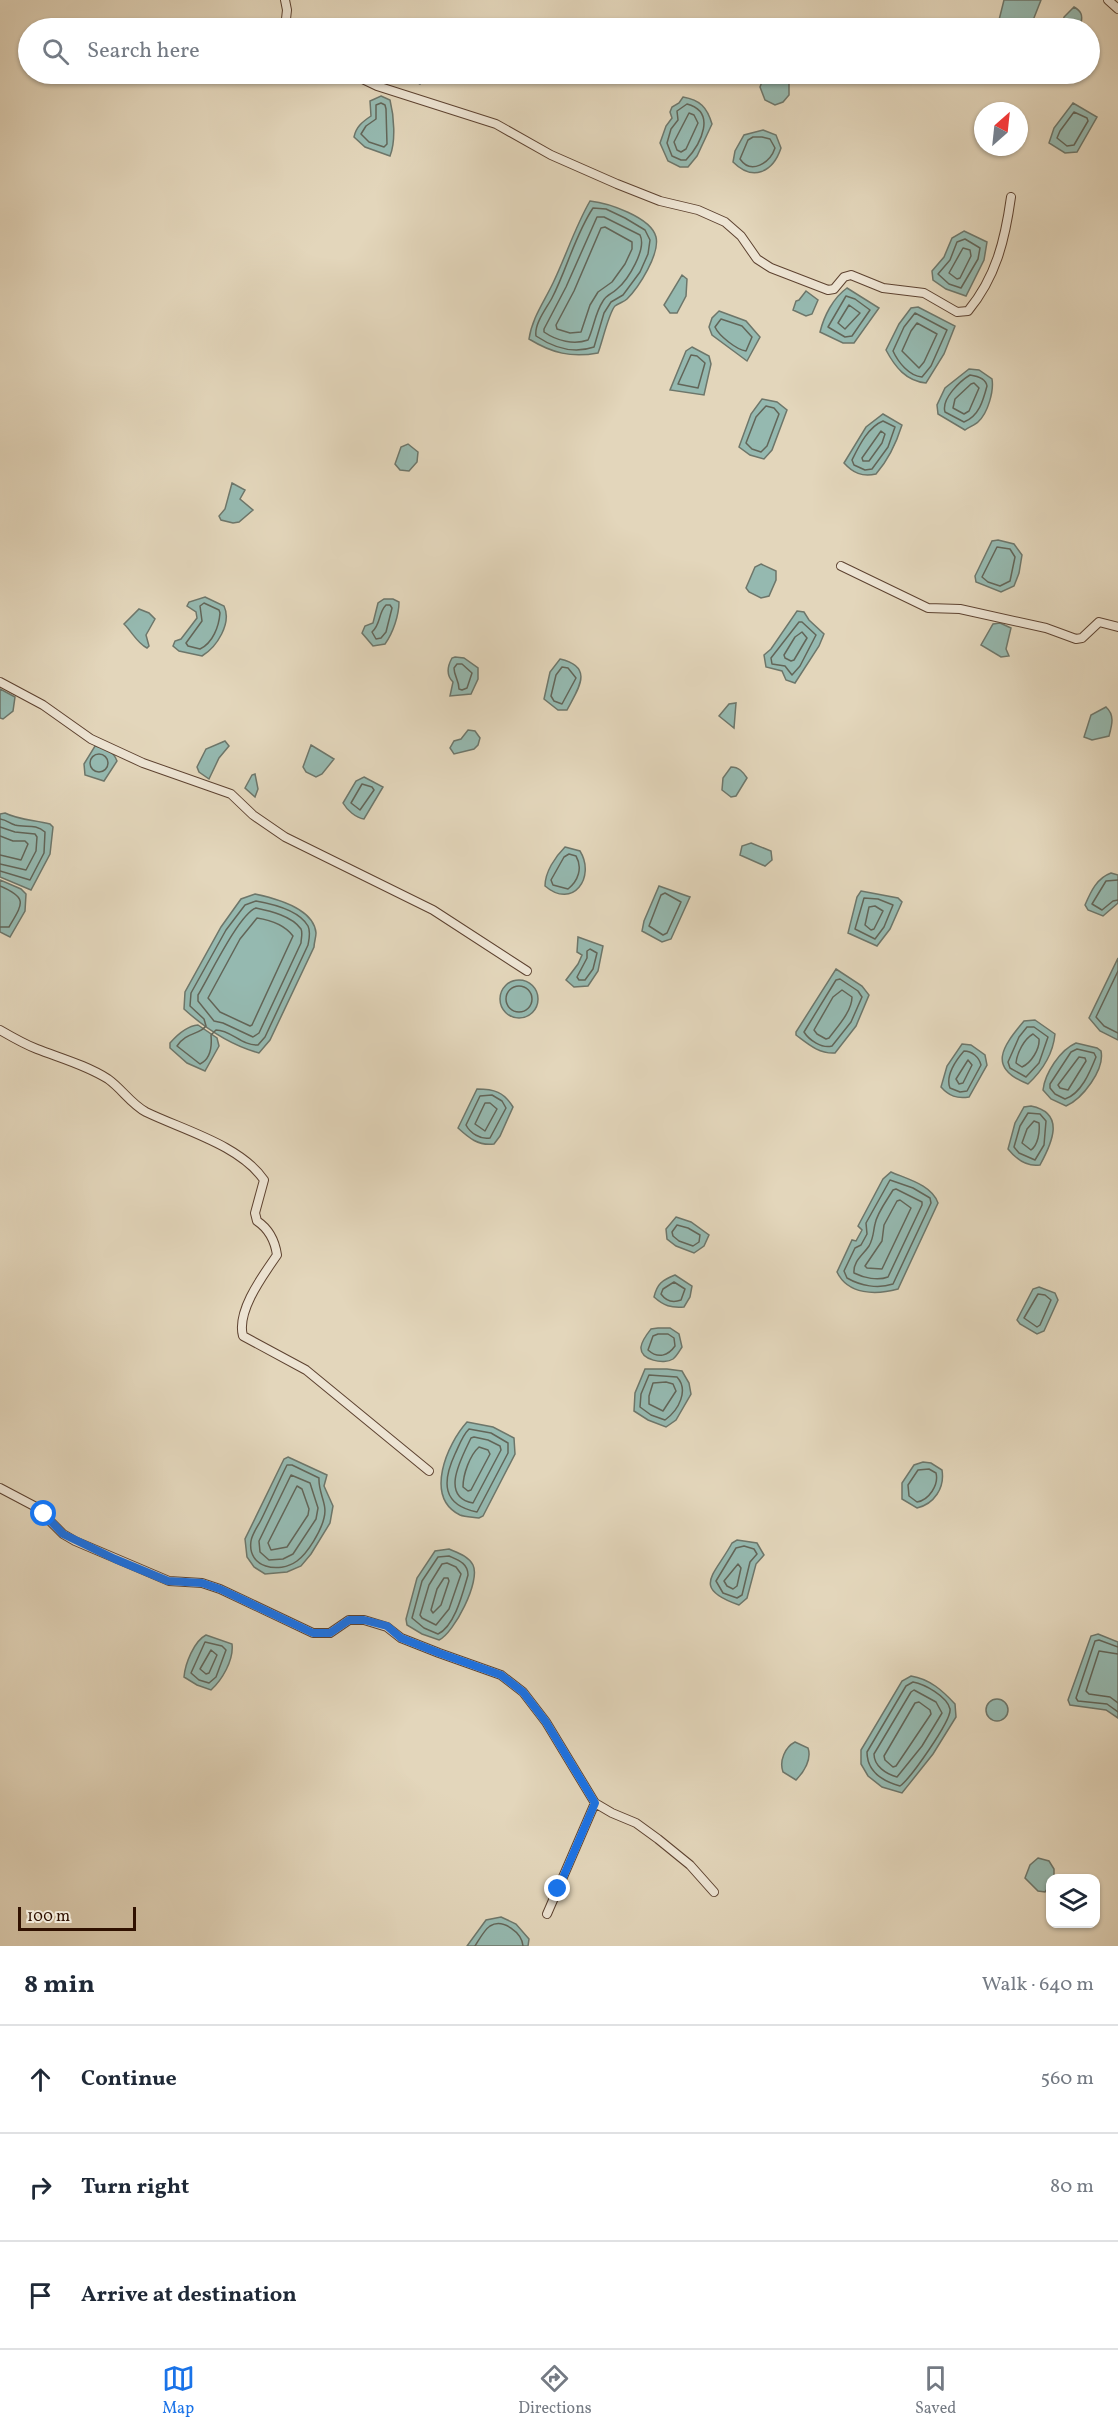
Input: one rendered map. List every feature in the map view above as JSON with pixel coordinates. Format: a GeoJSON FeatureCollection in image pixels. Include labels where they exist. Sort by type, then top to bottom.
{"type":"FeatureCollection","features":[{"type":"Feature","properties":{"kind":"street"},"geometry":{"type":"LineString","coordinates":[[285,0],[286,18]]}},
{"type":"Feature","properties":{"kind":"street"},"geometry":{"type":"LineString","coordinates":[[1108,0],[1118,9]]}},
{"type":"Feature","properties":{"kind":"street"},"geometry":{"type":"LineString","coordinates":[[375,84],[396,93],[496,124],[551,155],[617,184],[660,201],[698,210],[725,222],[741,236],[757,259],[771,268],[828,290],[834,289],[844,277],[850,275],[883,288],[924,293],[957,312],[968,311],[982,293],[1005,238],[1011,197]]}},
{"type":"Feature","properties":{"kind":"street"},"geometry":{"type":"LineString","coordinates":[[841,566],[928,608],[960,609],[1046,628],[1076,639],[1082,638],[1099,622],[1118,627]]}},
{"type":"Feature","properties":{"kind":"street"},"geometry":{"type":"LineString","coordinates":[[0,682],[43,705],[91,739],[143,763],[231,794],[253,815],[285,837],[433,910],[527,971]]}},
{"type":"Feature","properties":{"kind":"street"},"geometry":{"type":"LineString","coordinates":[[0,1030],[34,1048],[100,1075],[123,1091],[129,1100],[143,1110],[213,1141],[240,1156],[259,1172],[264,1180],[255,1214],[257,1221],[265,1226],[275,1243],[277,1254],[254,1290],[242,1321],[243,1336],[306,1370],[429,1471]]}},
{"type":"Feature","properties":{"kind":"street"},"geometry":{"type":"LineString","coordinates":[[0,1488],[36,1507],[63,1534],[168,1581],[202,1583],[220,1589],[313,1633],[330,1633],[349,1620],[364,1620],[387,1626],[401,1638],[501,1675],[523,1692],[595,1803],[612,1814],[636,1823],[690,1865],[714,1892]]}},
{"type":"Feature","properties":{"kind":"street"},"geometry":{"type":"LineString","coordinates":[[547,1914],[595,1803]]}},
{"type":"Feature","properties":{"kind":"water"},"geometry":{"type":"Polygon","coordinates":[[[1004,0],[1041,0],[1034,18],[1000,18],[1004,0]]]}},
{"type":"Feature","properties":{"kind":"water"},"geometry":{"type":"Polygon","coordinates":[[[1074,7],[1082,18],[1064,18],[1074,7]]]}},
{"type":"Feature","properties":{"kind":"water"},"geometry":{"type":"Polygon","coordinates":[[[761,84],[789,84],[789,95],[783,102],[775,105],[765,100],[760,87],[761,84]]]}},
{"type":"Feature","properties":{"kind":"water"},"geometry":{"type":"Polygon","coordinates":[[[381,96],[390,100],[393,113],[394,136],[390,156],[365,147],[354,137],[360,125],[371,116],[370,101],[381,96]]]}},
{"type":"Feature","properties":{"kind":"water"},"geometry":{"type":"Polygon","coordinates":[[[683,97],[702,105],[712,124],[697,156],[688,167],[680,167],[668,161],[660,143],[666,126],[672,118],[670,112],[672,107],[683,97]]]}},
{"type":"Feature","properties":{"kind":"water"},"geometry":{"type":"Polygon","coordinates":[[[1073,103],[1097,117],[1077,152],[1065,153],[1049,143],[1054,128],[1073,103]]]}},
{"type":"Feature","properties":{"kind":"water"},"geometry":{"type":"Polygon","coordinates":[[[763,130],[776,135],[781,148],[768,168],[762,172],[748,172],[733,162],[735,151],[744,135],[763,130]]]}},
{"type":"Feature","properties":{"kind":"water"},"geometry":{"type":"Polygon","coordinates":[[[590,201],[628,212],[646,223],[656,237],[655,252],[648,270],[637,287],[627,299],[613,309],[598,353],[579,355],[562,353],[529,339],[536,317],[590,201]]]}},
{"type":"Feature","properties":{"kind":"water"},"geometry":{"type":"Polygon","coordinates":[[[964,231],[987,242],[984,260],[966,296],[946,289],[933,280],[932,271],[944,257],[952,238],[964,231]]]}},
{"type":"Feature","properties":{"kind":"water"},"geometry":{"type":"Polygon","coordinates":[[[682,275],[687,279],[686,296],[677,313],[670,313],[664,305],[682,275]]]}},
{"type":"Feature","properties":{"kind":"water"},"geometry":{"type":"Polygon","coordinates":[[[847,288],[879,308],[854,343],[843,343],[820,332],[830,308],[847,288]]]}},
{"type":"Feature","properties":{"kind":"water"},"geometry":{"type":"Polygon","coordinates":[[[806,291],[818,300],[812,314],[806,316],[793,310],[796,301],[806,291]]]}},
{"type":"Feature","properties":{"kind":"water"},"geometry":{"type":"Polygon","coordinates":[[[918,307],[955,326],[944,354],[926,383],[919,382],[902,372],[886,350],[899,324],[911,308],[918,307]]]}},
{"type":"Feature","properties":{"kind":"water"},"geometry":{"type":"Polygon","coordinates":[[[719,311],[746,321],[760,337],[747,361],[712,335],[709,327],[712,318],[719,311]]]}},
{"type":"Feature","properties":{"kind":"water"},"geometry":{"type":"Polygon","coordinates":[[[692,347],[709,356],[711,364],[704,395],[670,390],[686,351],[692,347]]]}},
{"type":"Feature","properties":{"kind":"water"},"geometry":{"type":"Polygon","coordinates":[[[969,369],[979,370],[992,379],[992,390],[990,402],[982,418],[965,430],[938,414],[937,405],[945,388],[969,369]]]}},
{"type":"Feature","properties":{"kind":"water"},"geometry":{"type":"Polygon","coordinates":[[[762,399],[777,402],[787,410],[772,450],[764,459],[750,455],[739,447],[751,414],[762,399]]]}},
{"type":"Feature","properties":{"kind":"water"},"geometry":{"type":"Polygon","coordinates":[[[883,414],[902,425],[897,439],[876,474],[858,473],[844,463],[866,427],[883,414]]]}},
{"type":"Feature","properties":{"kind":"water"},"geometry":{"type":"Polygon","coordinates":[[[408,444],[418,452],[417,462],[409,471],[400,470],[395,464],[401,447],[408,444]]]}},
{"type":"Feature","properties":{"kind":"water"},"geometry":{"type":"Polygon","coordinates":[[[232,483],[245,490],[240,499],[253,510],[239,522],[233,523],[221,520],[219,516],[225,509],[232,483]]]}},
{"type":"Feature","properties":{"kind":"water"},"geometry":{"type":"Polygon","coordinates":[[[998,540],[1014,544],[1022,555],[1014,586],[1001,592],[976,582],[975,576],[992,541],[998,540]]]}},
{"type":"Feature","properties":{"kind":"water"},"geometry":{"type":"Polygon","coordinates":[[[761,564],[776,571],[776,580],[769,596],[761,598],[746,588],[755,567],[761,564]]]}},
{"type":"Feature","properties":{"kind":"water"},"geometry":{"type":"Polygon","coordinates":[[[205,597],[224,606],[226,620],[222,634],[213,647],[202,656],[179,651],[173,646],[175,641],[181,639],[197,618],[196,612],[187,606],[189,602],[205,597]]]}},
{"type":"Feature","properties":{"kind":"water"},"geometry":{"type":"Polygon","coordinates":[[[384,599],[399,602],[397,618],[385,644],[373,646],[362,633],[365,626],[373,623],[378,603],[384,599]]]}},
{"type":"Feature","properties":{"kind":"water"},"geometry":{"type":"Polygon","coordinates":[[[139,609],[149,613],[155,619],[146,635],[149,646],[147,648],[124,624],[139,609]]]}},
{"type":"Feature","properties":{"kind":"water"},"geometry":{"type":"Polygon","coordinates":[[[797,611],[804,612],[824,634],[819,646],[795,683],[786,680],[782,671],[766,667],[764,655],[771,649],[797,611]]]}},
{"type":"Feature","properties":{"kind":"water"},"geometry":{"type":"Polygon","coordinates":[[[1000,623],[1011,628],[1006,649],[1009,656],[1001,657],[981,645],[993,624],[1000,623]]]}},
{"type":"Feature","properties":{"kind":"water"},"geometry":{"type":"Polygon","coordinates":[[[452,658],[464,658],[478,668],[478,679],[471,694],[450,696],[453,682],[449,677],[448,668],[452,658]]]}},
{"type":"Feature","properties":{"kind":"water"},"geometry":{"type":"Polygon","coordinates":[[[560,659],[577,667],[581,680],[567,710],[558,710],[544,699],[550,672],[560,659]]]}},
{"type":"Feature","properties":{"kind":"water"},"geometry":{"type":"Polygon","coordinates":[[[0,689],[15,697],[13,711],[3,719],[0,718],[0,689]]]}},
{"type":"Feature","properties":{"kind":"water"},"geometry":{"type":"Polygon","coordinates":[[[736,703],[734,728],[719,716],[729,704],[736,703]]]}},
{"type":"Feature","properties":{"kind":"water"},"geometry":{"type":"Polygon","coordinates":[[[1106,707],[1112,717],[1109,736],[1092,740],[1084,737],[1091,715],[1106,707]]]}},
{"type":"Feature","properties":{"kind":"water"},"geometry":{"type":"Polygon","coordinates":[[[468,730],[475,731],[480,738],[478,745],[474,749],[454,754],[450,748],[454,741],[461,739],[468,730]]]}},
{"type":"Feature","properties":{"kind":"water"},"geometry":{"type":"Polygon","coordinates":[[[225,741],[229,746],[219,758],[209,779],[199,772],[197,767],[206,749],[225,741]]]}},
{"type":"Feature","properties":{"kind":"water"},"geometry":{"type":"Polygon","coordinates":[[[311,745],[334,759],[322,774],[316,777],[306,772],[303,767],[311,745]]]}},
{"type":"Feature","properties":{"kind":"water"},"geometry":{"type":"Polygon","coordinates":[[[95,746],[108,750],[117,761],[104,781],[85,775],[84,764],[95,746]]]}},
{"type":"Feature","properties":{"kind":"water"},"geometry":{"type":"Polygon","coordinates":[[[731,767],[740,770],[747,778],[736,796],[731,797],[722,790],[723,778],[731,767]]]}},
{"type":"Feature","properties":{"kind":"water"},"geometry":{"type":"Polygon","coordinates":[[[255,774],[258,789],[255,797],[245,788],[252,775],[255,774]]]}},
{"type":"Feature","properties":{"kind":"water"},"geometry":{"type":"Polygon","coordinates":[[[364,777],[383,787],[364,819],[352,813],[343,803],[356,781],[364,777]]]}},
{"type":"Feature","properties":{"kind":"water"},"geometry":{"type":"Polygon","coordinates":[[[5,813],[21,819],[50,824],[53,827],[50,854],[31,890],[0,877],[0,814],[5,813]]]}},
{"type":"Feature","properties":{"kind":"water"},"geometry":{"type":"Polygon","coordinates":[[[751,843],[771,851],[772,860],[765,866],[740,855],[742,846],[751,843]]]}},
{"type":"Feature","properties":{"kind":"water"},"geometry":{"type":"Polygon","coordinates":[[[565,847],[580,851],[585,871],[579,887],[565,894],[555,892],[545,886],[551,865],[565,847]]]}},
{"type":"Feature","properties":{"kind":"water"},"geometry":{"type":"Polygon","coordinates":[[[1111,873],[1118,875],[1118,903],[1103,916],[1088,910],[1085,905],[1098,882],[1111,873]]]}},
{"type":"Feature","properties":{"kind":"water"},"geometry":{"type":"Polygon","coordinates":[[[0,880],[21,889],[26,894],[25,911],[10,937],[0,932],[0,880]]]}},
{"type":"Feature","properties":{"kind":"water"},"geometry":{"type":"Polygon","coordinates":[[[659,886],[690,897],[671,939],[662,942],[642,931],[659,886]]]}},
{"type":"Feature","properties":{"kind":"water"},"geometry":{"type":"Polygon","coordinates":[[[861,891],[898,898],[902,902],[890,929],[877,946],[848,933],[857,897],[861,891]]]}},
{"type":"Feature","properties":{"kind":"water"},"geometry":{"type":"Polygon","coordinates":[[[255,894],[272,898],[301,911],[314,924],[316,933],[314,947],[270,1040],[259,1053],[219,1036],[184,1009],[185,992],[221,927],[241,899],[255,894]]]}},
{"type":"Feature","properties":{"kind":"water"},"geometry":{"type":"Polygon","coordinates":[[[578,937],[603,946],[598,971],[588,986],[574,987],[566,980],[582,955],[577,952],[578,937]]]}},
{"type":"Feature","properties":{"kind":"water"},"geometry":{"type":"Polygon","coordinates":[[[1118,958],[1118,1040],[1100,1031],[1089,1018],[1118,958]]]}},
{"type":"Feature","properties":{"kind":"water"},"geometry":{"type":"Polygon","coordinates":[[[836,969],[862,986],[869,995],[856,1026],[835,1053],[829,1053],[809,1045],[796,1035],[796,1032],[836,969]]]}},
{"type":"Feature","properties":{"kind":"water"},"geometry":{"type":"Polygon","coordinates":[[[519,980],[532,986],[538,999],[532,1012],[519,1018],[506,1012],[500,999],[506,986],[519,980]]]}},
{"type":"Feature","properties":{"kind":"water"},"geometry":{"type":"Polygon","coordinates":[[[1035,1020],[1055,1034],[1046,1062],[1028,1084],[1007,1071],[1002,1056],[1024,1021],[1035,1020]]]}},
{"type":"Feature","properties":{"kind":"water"},"geometry":{"type":"Polygon","coordinates":[[[198,1025],[217,1038],[219,1046],[205,1071],[187,1063],[170,1048],[170,1043],[179,1034],[198,1025]]]}},
{"type":"Feature","properties":{"kind":"water"},"geometry":{"type":"Polygon","coordinates":[[[1076,1043],[1097,1048],[1101,1051],[1101,1059],[1091,1083],[1079,1097],[1066,1106],[1051,1099],[1043,1090],[1044,1083],[1054,1063],[1064,1051],[1076,1043]]]}},
{"type":"Feature","properties":{"kind":"water"},"geometry":{"type":"Polygon","coordinates":[[[962,1044],[971,1045],[985,1055],[987,1065],[969,1097],[965,1098],[947,1093],[941,1087],[947,1066],[962,1044]]]}},
{"type":"Feature","properties":{"kind":"water"},"geometry":{"type":"Polygon","coordinates":[[[477,1089],[498,1092],[513,1107],[494,1144],[478,1142],[458,1128],[477,1089]]]}},
{"type":"Feature","properties":{"kind":"water"},"geometry":{"type":"Polygon","coordinates":[[[1031,1106],[1049,1115],[1052,1122],[1052,1139],[1040,1165],[1022,1162],[1008,1149],[1015,1123],[1024,1107],[1031,1106]]]}},
{"type":"Feature","properties":{"kind":"water"},"geometry":{"type":"Polygon","coordinates":[[[891,1172],[925,1187],[938,1203],[898,1289],[872,1292],[855,1289],[842,1280],[837,1272],[852,1240],[856,1241],[862,1230],[858,1226],[883,1179],[891,1172]]]}},
{"type":"Feature","properties":{"kind":"water"},"geometry":{"type":"Polygon","coordinates":[[[676,1217],[691,1222],[709,1235],[704,1246],[694,1253],[676,1246],[667,1239],[666,1229],[676,1217]]]}},
{"type":"Feature","properties":{"kind":"water"},"geometry":{"type":"Polygon","coordinates":[[[675,1275],[692,1286],[690,1297],[684,1307],[668,1306],[654,1297],[661,1283],[675,1275]]]}},
{"type":"Feature","properties":{"kind":"water"},"geometry":{"type":"Polygon","coordinates":[[[1039,1287],[1055,1293],[1058,1300],[1044,1331],[1037,1334],[1017,1320],[1033,1289],[1039,1287]]]}},
{"type":"Feature","properties":{"kind":"water"},"geometry":{"type":"Polygon","coordinates":[[[670,1328],[679,1334],[682,1347],[669,1361],[653,1360],[644,1355],[642,1351],[641,1347],[646,1335],[651,1329],[670,1328]]]}},
{"type":"Feature","properties":{"kind":"water"},"geometry":{"type":"Polygon","coordinates":[[[645,1369],[682,1371],[689,1383],[691,1394],[676,1420],[666,1427],[634,1411],[635,1393],[645,1369]]]}},
{"type":"Feature","properties":{"kind":"water"},"geometry":{"type":"Polygon","coordinates":[[[467,1422],[493,1427],[514,1438],[515,1454],[483,1516],[479,1518],[460,1515],[449,1507],[443,1496],[441,1483],[452,1443],[467,1422]]]}},
{"type":"Feature","properties":{"kind":"water"},"geometry":{"type":"Polygon","coordinates":[[[288,1457],[327,1475],[324,1486],[333,1506],[330,1523],[301,1566],[287,1572],[265,1574],[254,1567],[247,1557],[245,1539],[284,1459],[288,1457]]]}},
{"type":"Feature","properties":{"kind":"water"},"geometry":{"type":"Polygon","coordinates":[[[923,1462],[931,1463],[942,1470],[942,1483],[933,1499],[917,1508],[902,1499],[902,1483],[914,1465],[923,1462]]]}},
{"type":"Feature","properties":{"kind":"water"},"geometry":{"type":"Polygon","coordinates":[[[737,1540],[757,1543],[764,1555],[756,1564],[747,1598],[739,1605],[715,1593],[711,1586],[714,1572],[732,1543],[737,1540]]]}},
{"type":"Feature","properties":{"kind":"water"},"geometry":{"type":"Polygon","coordinates":[[[449,1549],[468,1559],[473,1565],[474,1573],[465,1606],[452,1628],[439,1640],[407,1625],[406,1619],[417,1578],[435,1551],[449,1549]]]}},
{"type":"Feature","properties":{"kind":"water"},"geometry":{"type":"Polygon","coordinates":[[[1098,1634],[1118,1642],[1118,1718],[1106,1710],[1070,1705],[1068,1700],[1091,1636],[1098,1634]]]}},
{"type":"Feature","properties":{"kind":"water"},"geometry":{"type":"Polygon","coordinates":[[[206,1635],[232,1644],[231,1657],[226,1669],[211,1690],[184,1677],[191,1653],[206,1635]]]}},
{"type":"Feature","properties":{"kind":"water"},"geometry":{"type":"Polygon","coordinates":[[[911,1676],[936,1686],[946,1695],[955,1704],[956,1717],[933,1754],[902,1793],[882,1787],[868,1776],[861,1764],[861,1750],[902,1681],[911,1676]]]}},
{"type":"Feature","properties":{"kind":"water"},"geometry":{"type":"Polygon","coordinates":[[[997,1699],[1005,1702],[1008,1710],[1005,1718],[997,1721],[989,1718],[986,1710],[989,1702],[997,1699]]]}},
{"type":"Feature","properties":{"kind":"water"},"geometry":{"type":"Polygon","coordinates":[[[795,1742],[808,1748],[809,1752],[806,1765],[796,1780],[783,1772],[782,1763],[786,1751],[795,1742]]]}},
{"type":"Feature","properties":{"kind":"water"},"geometry":{"type":"Polygon","coordinates":[[[1038,1858],[1049,1861],[1054,1869],[1054,1874],[1046,1874],[1045,1892],[1038,1891],[1025,1878],[1030,1865],[1038,1858]]]}},
{"type":"Feature","properties":{"kind":"water"},"geometry":{"type":"Polygon","coordinates":[[[501,1917],[516,1924],[529,1939],[528,1946],[467,1946],[486,1920],[501,1917]]]}},
{"type":"Feature","properties":{"kind":"route"},"geometry":{"type":"LineString","coordinates":[[44,1514],[63,1534],[115,1559],[168,1581],[202,1583],[220,1589],[313,1633],[330,1633],[349,1620],[364,1620],[387,1626],[401,1638],[501,1675],[523,1692],[546,1722],[595,1803],[558,1889]]}}]}
